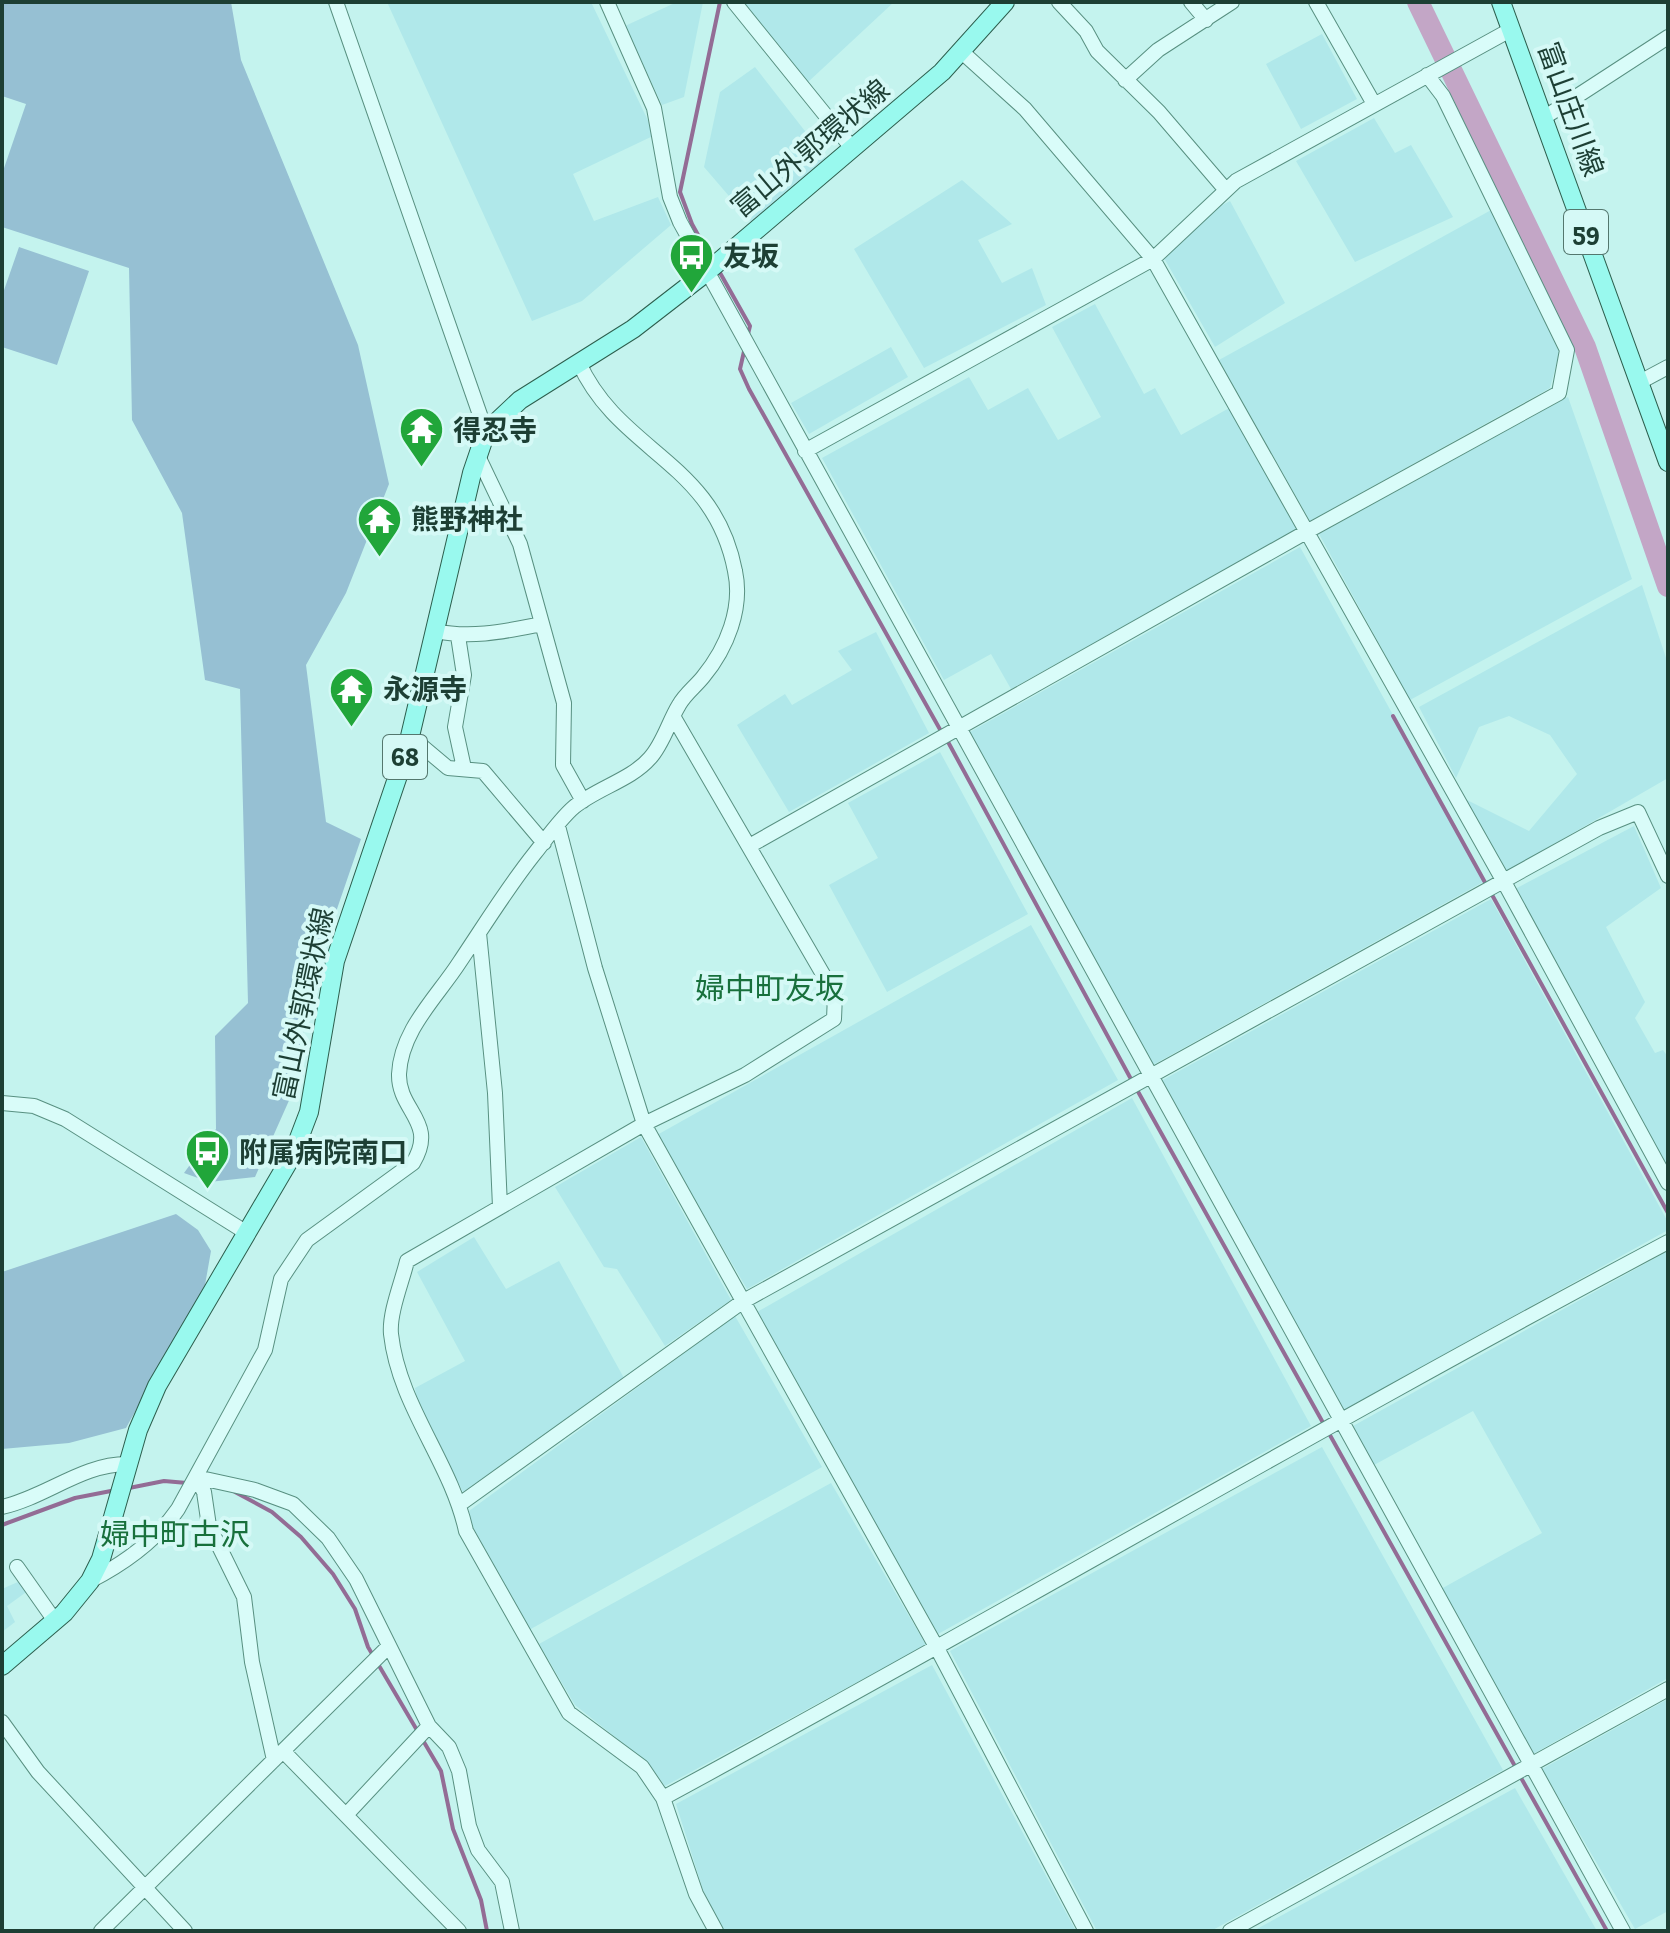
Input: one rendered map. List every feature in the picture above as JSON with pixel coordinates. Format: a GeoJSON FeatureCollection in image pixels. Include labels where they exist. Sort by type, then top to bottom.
{"type":"FeatureCollection","features":[{"type":"Feature","properties":{"kind":"main road","name":"富山外郭環状線"},"geometry":{"type":"LineString","coordinates":[[2,1666],[55,1621],[90,1581],[101,1559],[127,1464],[157,1386],[293,1154],[309,1112],[335,961],[394,795],[477,454],[486,432],[520,400],[633,329],[708,271],[962,52],[1005,2]]}},
{"type":"Feature","properties":{"kind":"main road","name":"富山庄川線"},"geometry":{"type":"LineString","coordinates":[[1501,2],[1668,462]]}},
{"type":"Feature","properties":{"kind":"street"},"geometry":{"type":"LineString","coordinates":[[336,2],[486,432]]}},
{"type":"Feature","properties":{"kind":"street"},"geometry":{"type":"LineString","coordinates":[[607,2],[654,108],[670,197],[708,271],[1623,1931]]}},
{"type":"Feature","properties":{"kind":"street"},"geometry":{"type":"LineString","coordinates":[[734,2],[852,148]]}},
{"type":"Feature","properties":{"kind":"street"},"geometry":{"type":"LineString","coordinates":[[1059,2],[1125,80],[1159,112],[1225,189]]}},
{"type":"Feature","properties":{"kind":"street"},"geometry":{"type":"LineString","coordinates":[[1191,2],[1206,20]]}},
{"type":"Feature","properties":{"kind":"street"},"geometry":{"type":"LineString","coordinates":[[1125,80],[1158,50],[1232,2]]}},
{"type":"Feature","properties":{"kind":"street"},"geometry":{"type":"LineString","coordinates":[[1316,2],[1374,104]]}},
{"type":"Feature","properties":{"kind":"street"},"geometry":{"type":"LineString","coordinates":[[805,451],[1153,259],[1225,189],[1512,29]]}},
{"type":"Feature","properties":{"kind":"street"},"geometry":{"type":"LineString","coordinates":[[1545,117],[1668,37]]}},
{"type":"Feature","properties":{"kind":"street"},"geometry":{"type":"LineString","coordinates":[[962,52],[1025,109],[1153,259],[1503,880],[1668,1183]]}},
{"type":"Feature","properties":{"kind":"street"},"geometry":{"type":"LineString","coordinates":[[751,845],[957,727],[1559,393],[1567,350],[1431,73]]}},
{"type":"Feature","properties":{"kind":"street"},"geometry":{"type":"LineString","coordinates":[[90,1581],[114,1569],[161,1532],[196,1477],[265,1350],[281,1279],[307,1240],[413,1163],[423,1147],[421,1128],[412,1114],[399,1076],[404,1048],[422,1014],[558,826],[583,801],[652,756],[673,716],[711,666],[731,625],[739,601],[728,540],[699,490],[611,414],[591,390],[579,363]]}},
{"type":"Feature","properties":{"kind":"street"},"geometry":{"type":"LineString","coordinates":[[1638,383],[1668,367]]}},
{"type":"Feature","properties":{"kind":"street"},"geometry":{"type":"LineString","coordinates":[[477,454],[520,544],[564,703],[563,765],[583,801]]}},
{"type":"Feature","properties":{"kind":"street"},"geometry":{"type":"LineString","coordinates":[[435,631],[458,636],[542,624]]}},
{"type":"Feature","properties":{"kind":"street"},"geometry":{"type":"LineString","coordinates":[[458,636],[464,675],[455,727],[464,768]]}},
{"type":"Feature","properties":{"kind":"street"},"geometry":{"type":"LineString","coordinates":[[673,716],[751,845],[835,995],[834,1019],[745,1075],[644,1124],[407,1261],[391,1332],[411,1408],[460,1504],[466,1531],[569,1713],[642,1767],[663,1798],[696,1894],[716,1931]]}},
{"type":"Feature","properties":{"kind":"street"},"geometry":{"type":"LineString","coordinates":[[410,736],[448,768],[483,771],[544,843]]}},
{"type":"Feature","properties":{"kind":"street"},"geometry":{"type":"LineString","coordinates":[[460,1504],[742,1302],[1503,880],[1638,812],[1668,876]]}},
{"type":"Feature","properties":{"kind":"street"},"geometry":{"type":"LineString","coordinates":[[558,826],[595,968],[644,1124],[938,1650],[1086,1931]]}},
{"type":"Feature","properties":{"kind":"street"},"geometry":{"type":"LineString","coordinates":[[479,933],[487,1044],[495,1093],[500,1207]]}},
{"type":"Feature","properties":{"kind":"street"},"geometry":{"type":"LineString","coordinates":[[2,1103],[34,1106],[65,1119],[247,1233]]}},
{"type":"Feature","properties":{"kind":"street"},"geometry":{"type":"LineString","coordinates":[[663,1798],[938,1650],[1340,1421],[1668,1242]]}},
{"type":"Feature","properties":{"kind":"street"},"geometry":{"type":"LineString","coordinates":[[2,1507],[54,1490],[93,1469],[127,1464]]}},
{"type":"Feature","properties":{"kind":"street"},"geometry":{"type":"LineString","coordinates":[[196,1477],[255,1490],[293,1504],[328,1538],[356,1579],[387,1648],[408,1681],[429,1726],[449,1747],[459,1771],[469,1826],[478,1850],[502,1882],[512,1931]]}},
{"type":"Feature","properties":{"kind":"street"},"geometry":{"type":"LineString","coordinates":[[196,1477],[204,1492],[209,1526],[244,1597],[252,1662],[278,1756],[346,1815],[459,1931]]}},
{"type":"Feature","properties":{"kind":"street"},"geometry":{"type":"LineString","coordinates":[[17,1567],[55,1621]]}},
{"type":"Feature","properties":{"kind":"street"},"geometry":{"type":"LineString","coordinates":[[101,1931],[387,1648]]}},
{"type":"Feature","properties":{"kind":"street"},"geometry":{"type":"LineString","coordinates":[[1230,1931],[1668,1689]]}},
{"type":"Feature","properties":{"kind":"street"},"geometry":{"type":"LineString","coordinates":[[2,1722],[38,1772],[185,1931]]}},
{"type":"Feature","properties":{"kind":"street"},"geometry":{"type":"LineString","coordinates":[[346,1815],[429,1726]]}},
{"type":"Feature","properties":{"kind":"shaded area"},"geometry":{"type":"Polygon","coordinates":[[[2,2],[231,2],[241,60],[358,345],[389,484],[346,593],[306,665],[326,822],[361,839],[315,973],[291,1096],[255,1177],[209,1182],[184,1173],[216,1129],[215,1036],[248,1003],[240,689],[205,680],[182,513],[132,420],[129,268],[2,227],[2,174],[26,104],[2,96],[2,2]]]}},
{"type":"Feature","properties":{"kind":"shaded area"},"geometry":{"type":"Polygon","coordinates":[[[387,2],[591,2],[655,135],[573,174],[594,221],[658,197],[671,225],[582,301],[532,321],[387,2]]]}},
{"type":"Feature","properties":{"kind":"shaded area"},"geometry":{"type":"Polygon","coordinates":[[[677,2],[703,2],[684,97],[662,105],[625,26],[677,2]]]}},
{"type":"Feature","properties":{"kind":"shaded area"},"geometry":{"type":"Polygon","coordinates":[[[741,2],[894,2],[807,83],[741,2]]]}},
{"type":"Feature","properties":{"kind":"shaded area"},"geometry":{"type":"Polygon","coordinates":[[[1322,34],[1357,99],[1301,129],[1266,64],[1322,34]]]}},
{"type":"Feature","properties":{"kind":"shaded area"},"geometry":{"type":"Polygon","coordinates":[[[755,67],[826,158],[753,224],[704,167],[720,92],[755,67]]]}},
{"type":"Feature","properties":{"kind":"shaded area"},"geometry":{"type":"Polygon","coordinates":[[[1374,118],[1395,153],[1411,145],[1453,217],[1355,262],[1296,161],[1374,118]]]}},
{"type":"Feature","properties":{"kind":"shaded area"},"geometry":{"type":"Polygon","coordinates":[[[962,180],[1012,224],[978,240],[1002,283],[1032,268],[1046,305],[924,368],[854,249],[962,180]]]}},
{"type":"Feature","properties":{"kind":"shaded area"},"geometry":{"type":"Polygon","coordinates":[[[1230,201],[1285,303],[1215,347],[1164,258],[1209,212],[1230,201]]]}},
{"type":"Feature","properties":{"kind":"shaded area"},"geometry":{"type":"Polygon","coordinates":[[[1493,209],[1561,346],[1550,388],[1310,521],[1219,360],[1493,209]]]}},
{"type":"Feature","properties":{"kind":"shaded area"},"geometry":{"type":"Polygon","coordinates":[[[19,247],[89,271],[57,365],[2,347],[2,296],[19,247]]]}},
{"type":"Feature","properties":{"kind":"shaded area"},"geometry":{"type":"Polygon","coordinates":[[[1095,304],[1144,394],[1155,388],[1181,435],[1231,407],[1298,529],[1011,689],[991,654],[944,680],[822,458],[969,377],[988,410],[1028,388],[1058,440],[1101,417],[1052,327],[1095,304]]]}},
{"type":"Feature","properties":{"kind":"shaded area"},"geometry":{"type":"Polygon","coordinates":[[[891,347],[908,377],[809,434],[791,403],[891,347]]]}},
{"type":"Feature","properties":{"kind":"shaded area"},"geometry":{"type":"Polygon","coordinates":[[[1568,397],[1632,579],[1410,700],[1319,534],[1568,397]]]}},
{"type":"Feature","properties":{"kind":"shaded area"},"geometry":{"type":"Polygon","coordinates":[[[1300,547],[1485,881],[1151,1066],[968,733],[1300,547]]]}},
{"type":"Feature","properties":{"kind":"shaded area"},"geometry":{"type":"Polygon","coordinates":[[[1642,585],[1668,664],[1668,778],[1507,871],[1465,799],[1529,831],[1577,774],[1550,735],[1509,716],[1479,727],[1456,778],[1419,707],[1642,585]]]}},
{"type":"Feature","properties":{"kind":"shaded area"},"geometry":{"type":"Polygon","coordinates":[[[876,632],[929,733],[789,812],[737,725],[785,694],[792,705],[852,670],[838,651],[876,632]]]}},
{"type":"Feature","properties":{"kind":"shaded area"},"geometry":{"type":"Polygon","coordinates":[[[940,752],[1028,914],[887,992],[829,885],[878,858],[848,803],[940,752]]]}},
{"type":"Feature","properties":{"kind":"shaded area"},"geometry":{"type":"Polygon","coordinates":[[[1634,826],[1661,888],[1606,927],[1645,1002],[1635,1018],[1655,1053],[1663,1050],[1668,1057],[1668,1168],[1515,889],[1634,826]]]}},
{"type":"Feature","properties":{"kind":"shaded area"},"geometry":{"type":"Polygon","coordinates":[[[1491,899],[1668,1222],[1668,1230],[1344,1410],[1161,1081],[1491,899]]]}},
{"type":"Feature","properties":{"kind":"shaded area"},"geometry":{"type":"Polygon","coordinates":[[[1031,925],[1118,1080],[747,1289],[657,1135],[1031,925]]]}},
{"type":"Feature","properties":{"kind":"shaded area"},"geometry":{"type":"Polygon","coordinates":[[[1132,1098],[1311,1426],[938,1634],[757,1312],[1132,1098]]]}},
{"type":"Feature","properties":{"kind":"shaded area"},"geometry":{"type":"Polygon","coordinates":[[[641,1137],[731,1300],[665,1346],[617,1269],[604,1267],[555,1187],[641,1137]]]}},
{"type":"Feature","properties":{"kind":"shaded area"},"geometry":{"type":"Polygon","coordinates":[[[176,1214],[198,1230],[211,1251],[205,1285],[126,1428],[69,1443],[2,1449],[2,1272],[176,1214]]]}},
{"type":"Feature","properties":{"kind":"shaded area"},"geometry":{"type":"Polygon","coordinates":[[[474,1237],[506,1289],[559,1261],[624,1378],[463,1492],[418,1406],[415,1388],[465,1361],[417,1272],[474,1237]]]}},
{"type":"Feature","properties":{"kind":"shaded area"},"geometry":{"type":"Polygon","coordinates":[[[1668,1251],[1668,1678],[1533,1754],[1441,1589],[1542,1533],[1473,1411],[1374,1465],[1353,1426],[1668,1251]]]}},
{"type":"Feature","properties":{"kind":"shaded area"},"geometry":{"type":"Polygon","coordinates":[[[735,1316],[822,1467],[529,1630],[473,1530],[469,1511],[735,1316]]]}},
{"type":"Feature","properties":{"kind":"shaded area"},"geometry":{"type":"Polygon","coordinates":[[[1322,1447],[1503,1770],[1211,1931],[1097,1931],[950,1651],[1322,1447]]]}},
{"type":"Feature","properties":{"kind":"shaded area"},"geometry":{"type":"Polygon","coordinates":[[[831,1483],[926,1645],[665,1786],[649,1764],[575,1705],[539,1644],[831,1483]]]}},
{"type":"Feature","properties":{"kind":"shaded area"},"geometry":{"type":"Polygon","coordinates":[[[20,1581],[29,1590],[7,1606],[15,1622],[2,1632],[2,1589],[20,1581]]]}},
{"type":"Feature","properties":{"kind":"shaded area"},"geometry":{"type":"Polygon","coordinates":[[[932,1665],[1076,1931],[724,1931],[703,1890],[676,1804],[932,1665]]]}},
{"type":"Feature","properties":{"kind":"shaded area"},"geometry":{"type":"Polygon","coordinates":[[[1668,1699],[1668,1911],[1635,1929],[1542,1769],[1668,1699]]]}},
{"type":"Feature","properties":{"kind":"shaded area"},"geometry":{"type":"Polygon","coordinates":[[[1515,1788],[1597,1931],[1253,1931],[1515,1788]]]}},
{"type":"Feature","properties":{"kind":"waterway"},"geometry":{"type":"LineString","coordinates":[[712,260],[692,224],[680,192],[720,2]]}},
{"type":"Feature","properties":{"kind":"waterway"},"geometry":{"type":"LineString","coordinates":[[1418,2],[1585,347],[1668,586]]}},
{"type":"Feature","properties":{"kind":"waterway"},"geometry":{"type":"LineString","coordinates":[[719,271],[750,326],[748,334]]}},
{"type":"Feature","properties":{"kind":"waterway"},"geometry":{"type":"LineString","coordinates":[[745,347],[740,369],[749,389],[942,733]]}},
{"type":"Feature","properties":{"kind":"waterway"},"geometry":{"type":"LineString","coordinates":[[1393,716],[1487,886]]}},
{"type":"Feature","properties":{"kind":"waterway"},"geometry":{"type":"LineString","coordinates":[[947,740],[1132,1081]]}},
{"type":"Feature","properties":{"kind":"waterway"},"geometry":{"type":"LineString","coordinates":[[1491,893],[1668,1213]]}},
{"type":"Feature","properties":{"kind":"waterway"},"geometry":{"type":"LineString","coordinates":[[1136,1088],[1516,1768]]}},
{"type":"Feature","properties":{"kind":"waterway"},"geometry":{"type":"LineString","coordinates":[[129,1488],[164,1481],[187,1483]]}},
{"type":"Feature","properties":{"kind":"waterway"},"geometry":{"type":"LineString","coordinates":[[2,1525],[75,1498],[116,1490]]}},
{"type":"Feature","properties":{"kind":"waterway"},"geometry":{"type":"LineString","coordinates":[[235,1492],[272,1512],[301,1537],[333,1574],[355,1609],[368,1647],[441,1771],[453,1829],[481,1900],[487,1931]]}},
{"type":"Feature","properties":{"kind":"waterway"},"geometry":{"type":"LineString","coordinates":[[1520,1776],[1607,1931]]}},
{"type":"Feature","properties":{"kind":"place","name":"友坂"},"geometry":{"type":"Point","coordinates":[692,295]}},
{"type":"Feature","properties":{"kind":"place","name":"得忍寺"},"geometry":{"type":"Point","coordinates":[422,469]}},
{"type":"Feature","properties":{"kind":"place","name":"熊野神社"},"geometry":{"type":"Point","coordinates":[380,558]}},
{"type":"Feature","properties":{"kind":"place","name":"永源寺"},"geometry":{"type":"Point","coordinates":[352,728]}},
{"type":"Feature","properties":{"kind":"place","name":"附属病院南口"},"geometry":{"type":"Point","coordinates":[208,1191]}},
{"type":"Feature","properties":{"kind":"district","name":"婦中町友坂"},"geometry":{"type":"Point","coordinates":[770,989]}},
{"type":"Feature","properties":{"kind":"district","name":"婦中町古沢"},"geometry":{"type":"Point","coordinates":[175,1535]}}]}
